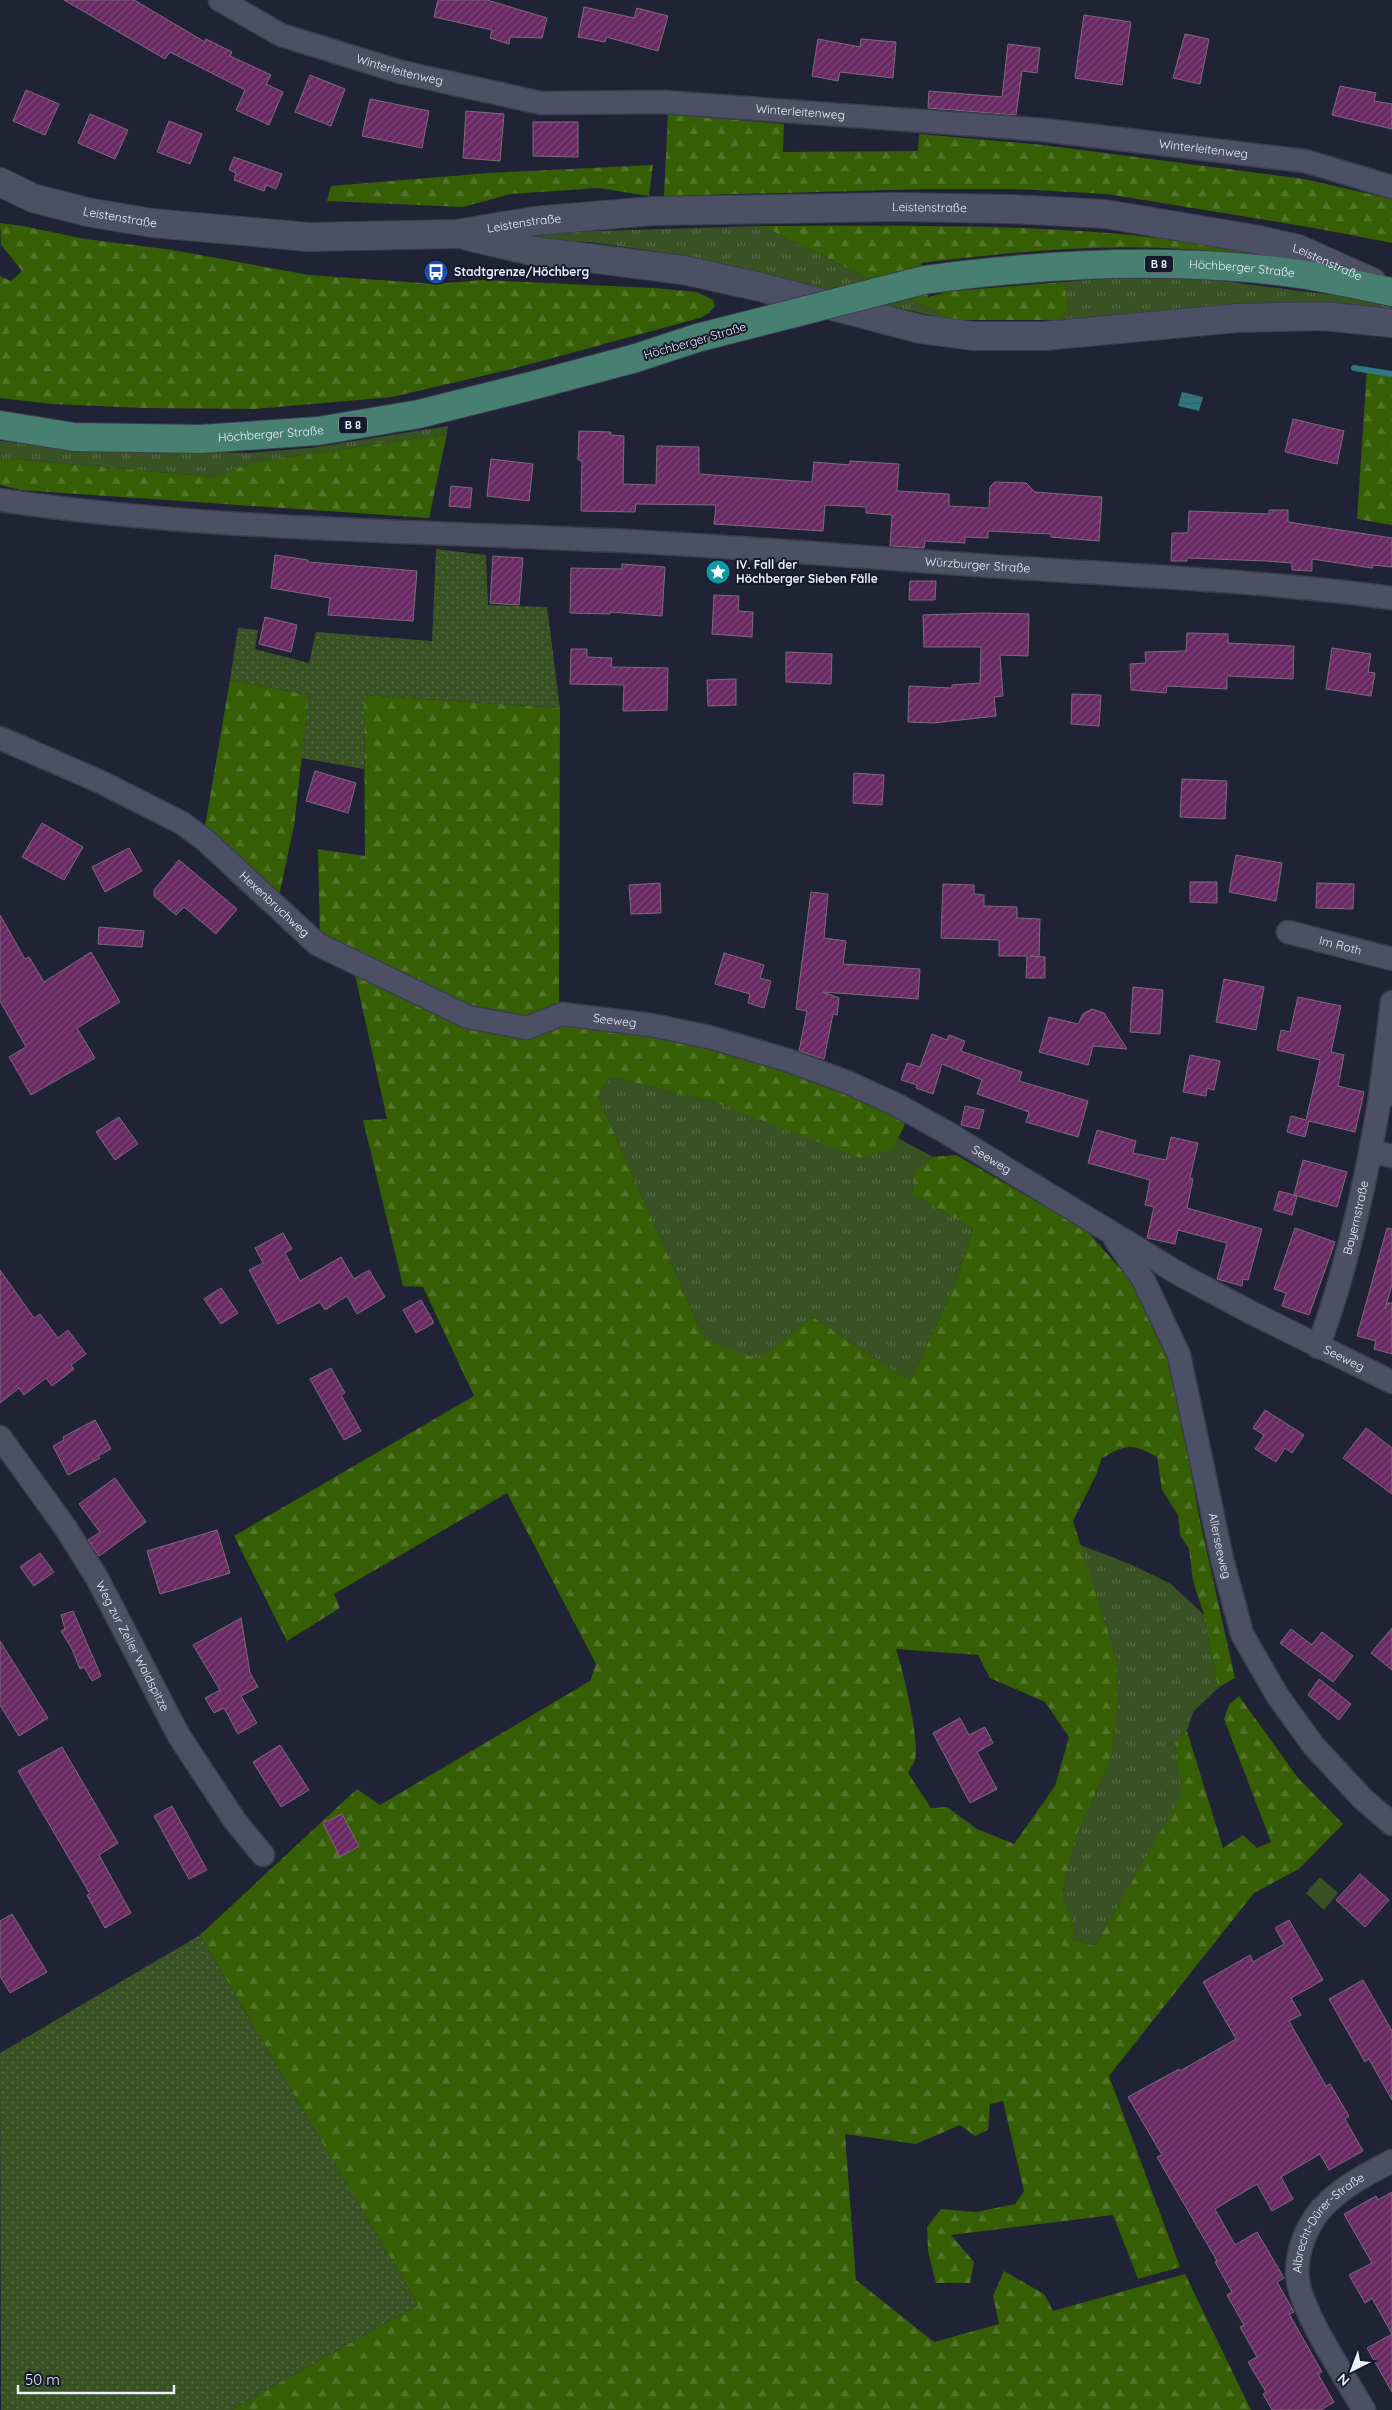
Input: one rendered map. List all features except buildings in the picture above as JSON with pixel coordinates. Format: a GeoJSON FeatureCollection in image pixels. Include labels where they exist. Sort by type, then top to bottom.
{"type":"FeatureCollection","features":[{"type":"Feature","properties":{"kind":"main road","name":"Leistenstraße"},"geometry":{"type":"LineString","coordinates":[[0,182],[33,198],[87,212],[152,224],[309,237],[456,234],[534,221],[652,211],[895,207],[1011,209],[1105,214],[1254,239],[1298,249],[1392,291]]}},
{"type":"Feature","properties":{"kind":"main road","name":"Leistenstraße"},"geometry":{"type":"LineString","coordinates":[[456,234],[526,250],[682,270],[756,286],[920,330],[973,336],[1044,336],[1237,318],[1323,316],[1392,323]]}},
{"type":"Feature","properties":{"kind":"main road","name":"Höchberger Straße"},"geometry":{"type":"LineString","coordinates":[[0,425],[74,437],[133,438],[202,439],[318,430],[419,414],[534,386],[636,358],[697,338],[924,280],[1062,266],[1165,264],[1305,275],[1392,291]]}},
{"type":"Feature","properties":{"kind":"street","name":"Winterleitenweg"},"geometry":{"type":"LineString","coordinates":[[220,0],[282,34],[401,72],[541,103],[664,102],[1044,130],[1305,161],[1392,187]]}},
{"type":"Feature","properties":{"kind":"street","name":"Würzburger Straße"},"geometry":{"type":"LineString","coordinates":[[0,500],[49,508],[253,525],[643,542],[1196,578],[1392,598]]}},
{"type":"Feature","properties":{"kind":"street","name":"Hexenbruchweg"},"geometry":{"type":"LineString","coordinates":[[0,738],[103,783],[182,823],[205,840],[317,944],[468,1017],[527,1028],[562,1014]]}},
{"type":"Feature","properties":{"kind":"street","name":"Im Roth"},"geometry":{"type":"LineString","coordinates":[[1288,932],[1392,959]]}},
{"type":"Feature","properties":{"kind":"street"},"geometry":{"type":"LineString","coordinates":[[1386,1096],[1392,1002]]}},
{"type":"Feature","properties":{"kind":"street","name":"Seeweg"},"geometry":{"type":"LineString","coordinates":[[562,1014],[650,1025],[709,1037],[784,1059],[847,1082],[895,1104],[946,1132],[1181,1275],[1318,1347],[1392,1382]]}},
{"type":"Feature","properties":{"kind":"street","name":"Bayernstraße"},"geometry":{"type":"LineString","coordinates":[[1318,1347],[1337,1294],[1381,1154],[1386,1096]]}},
{"type":"Feature","properties":{"kind":"street","name":"Allerseeweg"},"geometry":{"type":"LineString","coordinates":[[1110,1232],[1144,1281],[1179,1355],[1222,1559],[1242,1634],[1277,1695],[1313,1745],[1362,1798],[1392,1824]]}},
{"type":"Feature","properties":{"kind":"street","name":"Weg zur Zeller Waldspitze"},"geometry":{"type":"LineString","coordinates":[[0,1437],[65,1527],[97,1578],[179,1736],[235,1821],[263,1855]]}},
{"type":"Feature","properties":{"kind":"street","name":"Albrecht-Dürer-Straße"},"geometry":{"type":"LineString","coordinates":[[1364,2410],[1312,2319],[1301,2293],[1298,2280],[1298,2266],[1306,2233],[1314,2217],[1327,2202],[1350,2183],[1392,2161]]}},
{"type":"Feature","properties":{"kind":"green space"},"geometry":{"type":"Polygon","coordinates":[[[668,114],[784,124],[783,152],[918,151],[919,134],[1043,145],[1304,179],[1392,199],[1392,243],[1314,228],[1107,194],[1014,189],[927,189],[664,196],[668,114]]]}},
{"type":"Feature","properties":{"kind":"green space"},"geometry":{"type":"Polygon","coordinates":[[[653,165],[649,196],[598,188],[511,194],[463,207],[327,201],[331,186],[488,173],[653,165]]]}},
{"type":"Feature","properties":{"kind":"green space"},"geometry":{"type":"Polygon","coordinates":[[[0,223],[85,239],[173,250],[309,275],[436,284],[482,280],[654,288],[697,292],[713,300],[715,306],[709,313],[700,318],[512,369],[392,397],[255,409],[144,408],[52,404],[0,398],[0,276],[11,281],[22,271],[1,245],[0,223]]]}},
{"type":"Feature","properties":{"kind":"green space"},"geometry":{"type":"Polygon","coordinates":[[[762,226],[952,320],[799,286],[681,255],[590,242],[499,238],[498,234],[762,226]]]}},
{"type":"Feature","properties":{"kind":"green space"},"geometry":{"type":"Polygon","coordinates":[[[762,226],[914,226],[1066,230],[1185,241],[1305,262],[1200,250],[1134,247],[1043,251],[921,263],[928,297],[951,291],[1064,282],[1069,310],[1056,320],[952,320],[762,226]]]}},
{"type":"Feature","properties":{"kind":"green space"},"geometry":{"type":"Polygon","coordinates":[[[1168,274],[1339,296],[1392,307],[1392,310],[1327,305],[1263,304],[1199,308],[1097,319],[1056,320],[1069,310],[1064,282],[1168,274]]]}},
{"type":"Feature","properties":{"kind":"green space"},"geometry":{"type":"Polygon","coordinates":[[[1367,368],[1392,372],[1392,525],[1357,519],[1367,368]]]}},
{"type":"Feature","properties":{"kind":"green space"},"geometry":{"type":"Polygon","coordinates":[[[448,426],[447,434],[254,462],[214,477],[0,458],[0,441],[76,449],[248,453],[311,448],[448,426]]]}},
{"type":"Feature","properties":{"kind":"green space"},"geometry":{"type":"Polygon","coordinates":[[[447,434],[429,518],[21,490],[0,485],[0,458],[214,477],[254,462],[447,434]]]}},
{"type":"Feature","properties":{"kind":"green space"},"geometry":{"type":"Polygon","coordinates":[[[436,549],[486,555],[488,605],[547,607],[560,708],[364,695],[364,769],[301,758],[309,695],[230,680],[238,628],[258,630],[255,649],[309,663],[316,632],[432,641],[436,549]]]}},
{"type":"Feature","properties":{"kind":"green space"},"geometry":{"type":"Polygon","coordinates":[[[230,680],[309,695],[294,826],[279,896],[205,826],[230,680]]]}},
{"type":"Feature","properties":{"kind":"green space"},"geometry":{"type":"Polygon","coordinates":[[[364,695],[560,708],[559,1001],[562,1019],[645,1029],[824,1078],[905,1124],[893,1149],[860,1158],[715,1102],[610,1077],[598,1096],[705,1340],[758,1359],[813,1317],[910,1381],[954,1287],[973,1229],[912,1194],[914,1172],[933,1157],[956,1155],[1086,1230],[1135,1285],[1170,1352],[1200,1521],[1235,1678],[1218,1688],[1204,1615],[1193,1581],[1189,1549],[1180,1535],[1178,1515],[1162,1490],[1157,1457],[1141,1449],[1130,1447],[1118,1450],[1102,1458],[1096,1475],[1073,1521],[1117,1660],[1117,1713],[1110,1762],[1076,1836],[1062,1895],[1073,1920],[1073,1939],[1095,1946],[1182,1795],[1175,1743],[1187,1731],[1223,1848],[1243,1835],[1257,1848],[1271,1842],[1224,1719],[1229,1705],[1239,1696],[1298,1778],[1343,1824],[1299,1869],[1254,1893],[1109,2076],[1180,2267],[1138,2279],[1113,2215],[951,2235],[974,2262],[970,2283],[936,2283],[928,2251],[927,2227],[941,2209],[976,2212],[1015,2204],[1024,2191],[1003,2101],[990,2104],[988,2130],[975,2136],[960,2125],[916,2144],[845,2134],[856,2280],[934,2342],[999,2324],[993,2296],[1004,2271],[1044,2294],[1053,2311],[1185,2274],[1251,2410],[231,2410],[418,2305],[200,1935],[357,1789],[380,1805],[590,1681],[596,1664],[507,1493],[334,1594],[340,1608],[287,1641],[234,1536],[474,1396],[423,1287],[403,1286],[363,1120],[387,1119],[351,957],[320,938],[318,849],[365,856],[364,695]],[[896,1649],[903,1672],[915,1737],[915,1760],[908,1773],[931,1808],[947,1807],[977,1829],[1014,1844],[1055,1786],[1069,1737],[1045,1702],[990,1678],[978,1655],[896,1649]]]}},
{"type":"Feature","properties":{"kind":"green space"},"geometry":{"type":"Polygon","coordinates":[[[610,1077],[715,1102],[893,1149],[898,1138],[933,1157],[914,1172],[912,1194],[973,1229],[954,1287],[910,1381],[813,1317],[758,1360],[705,1340],[598,1096],[610,1077]]]}},
{"type":"Feature","properties":{"kind":"green space"},"geometry":{"type":"Polygon","coordinates":[[[1080,1545],[1130,1564],[1171,1584],[1204,1615],[1218,1688],[1193,1712],[1187,1731],[1175,1743],[1183,1795],[1095,1946],[1073,1939],[1073,1920],[1062,1895],[1076,1836],[1110,1762],[1117,1660],[1080,1545]]]}},
{"type":"Feature","properties":{"kind":"green space"},"geometry":{"type":"Polygon","coordinates":[[[1320,1877],[1338,1893],[1324,1910],[1306,1893],[1320,1877]]]}},
{"type":"Feature","properties":{"kind":"green space"},"geometry":{"type":"Polygon","coordinates":[[[200,1935],[418,2305],[231,2410],[1,2410],[0,2053],[200,1935]]]}},
{"type":"Feature","properties":{"kind":"shaded area"},"geometry":{"type":"Polygon","coordinates":[[[1182,392],[1203,397],[1199,411],[1178,406],[1182,392]]]}},
{"type":"Feature","properties":{"kind":"waterway"},"geometry":{"type":"LineString","coordinates":[[1354,368],[1392,374]]}},
{"type":"Feature","properties":{"kind":"place","name":"Stadtgrenze/Höchberg"},"geometry":{"type":"Point","coordinates":[436,272]}},
{"type":"Feature","properties":{"kind":"place","name":"IV. Fall der Höchberger Sieben Fälle"},"geometry":{"type":"Point","coordinates":[718,572]}}]}
